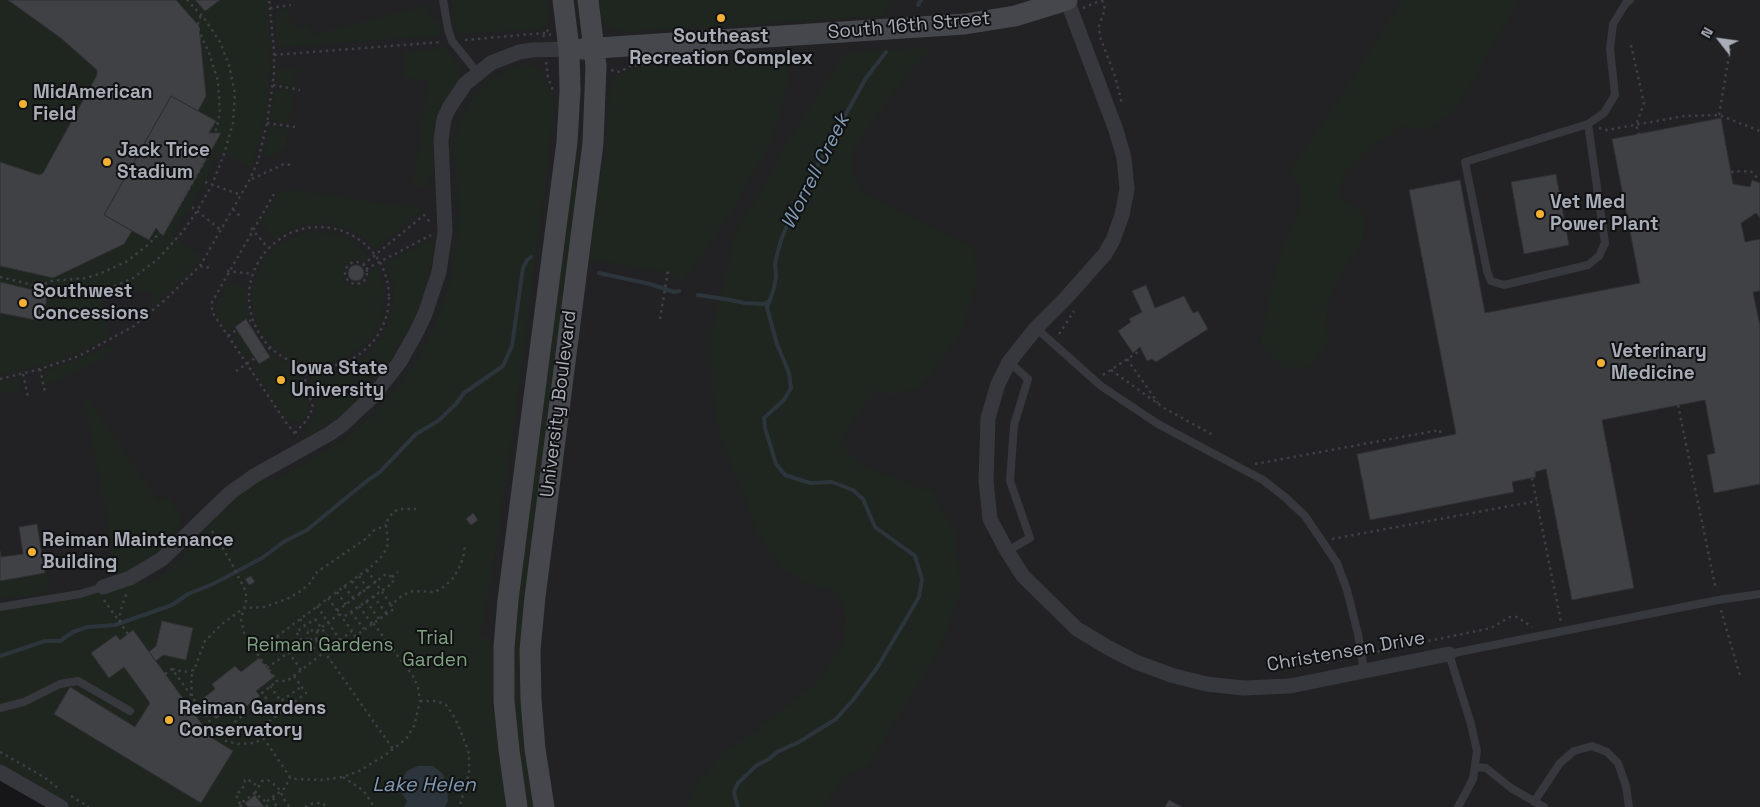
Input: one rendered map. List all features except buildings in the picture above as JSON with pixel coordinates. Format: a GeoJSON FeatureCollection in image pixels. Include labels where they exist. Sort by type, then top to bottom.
{"type":"FeatureCollection","features":[{"type":"Feature","properties":{"kind":"main road","name":"University Boulevard"},"geometry":{"type":"LineString","coordinates":[[517,807],[508,750],[504,700],[504,648],[517,527],[567,142],[562,43],[563,0]]}},
{"type":"Feature","properties":{"kind":"main road","name":"University Boulevard"},"geometry":{"type":"LineString","coordinates":[[544,807],[534,749],[530,650],[535,597],[593,143],[596,94],[595,48],[588,0]]}},
{"type":"Feature","properties":{"kind":"main road","name":"South 16th Street"},"geometry":{"type":"LineString","coordinates":[[562,43],[595,48],[957,24],[1015,16],[1067,0]]}},
{"type":"Feature","properties":{"kind":"street","name":"Christensen Drive"},"geometry":{"type":"LineString","coordinates":[[1067,0],[1116,130],[1124,158],[1127,189],[1122,216],[1113,240],[1105,254],[1036,328],[1009,362],[998,384],[988,418],[986,480],[990,519],[1007,551],[1023,576],[1077,629],[1107,648],[1136,662],[1170,675],[1206,684],[1244,688],[1290,686],[1449,654]]}},
{"type":"Feature","properties":{"kind":"street"},"geometry":{"type":"LineString","coordinates":[[103,587],[130,578],[149,568],[168,554],[230,493],[254,476],[316,442],[342,425],[374,395],[399,363],[416,333],[425,314],[439,272],[444,232],[440,140],[444,119],[456,95],[477,72],[491,63],[519,52],[562,43]]}},
{"type":"Feature","properties":{"kind":"street"},"geometry":{"type":"LineString","coordinates":[[0,772],[61,807]]}},
{"type":"Feature","properties":{"kind":"lane"},"geometry":{"type":"LineString","coordinates":[[443,0],[452,41],[477,72]]}},
{"type":"Feature","properties":{"kind":"lane"},"geometry":{"type":"LineString","coordinates":[[1588,124],[1605,243],[1599,256],[1588,265],[1523,281],[1504,285],[1492,282],[1487,271],[1466,162],[1588,124],[1604,113],[1615,95],[1610,49],[1613,24],[1626,3],[1630,0]]}},
{"type":"Feature","properties":{"kind":"lane"},"geometry":{"type":"LineString","coordinates":[[1036,328],[1101,386],[1158,424],[1263,480],[1305,516],[1337,563],[1347,590],[1358,634],[1364,671]]}},
{"type":"Feature","properties":{"kind":"lane"},"geometry":{"type":"LineString","coordinates":[[1007,551],[1030,538],[1010,481],[1014,425],[1028,379],[1009,362]]}},
{"type":"Feature","properties":{"kind":"lane"},"geometry":{"type":"LineString","coordinates":[[0,606],[38,602],[80,594],[103,587]]}},
{"type":"Feature","properties":{"kind":"lane"},"geometry":{"type":"LineString","coordinates":[[1458,807],[1474,779],[1477,751],[1449,654],[1718,600],[1760,594]]}},
{"type":"Feature","properties":{"kind":"lane"},"geometry":{"type":"LineString","coordinates":[[0,708],[24,702],[60,684],[78,681],[130,711]]}},
{"type":"Feature","properties":{"kind":"lane"},"geometry":{"type":"LineString","coordinates":[[1534,802],[1560,763],[1574,752],[1592,746],[1606,752],[1618,763],[1626,786],[1629,807]]}},
{"type":"Feature","properties":{"kind":"lane"},"geometry":{"type":"LineString","coordinates":[[1475,767],[1486,768],[1511,788],[1544,807]]}},
{"type":"Feature","properties":{"kind":"path"},"geometry":{"type":"LineString","coordinates":[[0,277],[66,293],[101,292],[132,278],[158,259],[197,211],[212,185],[221,163],[233,124],[235,94],[225,54],[213,30],[187,0]]}},
{"type":"Feature","properties":{"kind":"path"},"geometry":{"type":"LineString","coordinates":[[0,379],[40,369],[78,356],[134,326],[166,299],[200,266],[250,179],[258,161],[273,85],[274,55],[269,0]]}},
{"type":"Feature","properties":{"kind":"path"},"geometry":{"type":"LineString","coordinates":[[1093,5],[1102,0]]}},
{"type":"Feature","properties":{"kind":"path"},"geometry":{"type":"LineString","coordinates":[[270,8],[291,5]]}},
{"type":"Feature","properties":{"kind":"path"},"geometry":{"type":"LineString","coordinates":[[39,287],[50,281],[86,278],[126,262],[139,253],[162,230],[180,204],[213,142],[220,113],[218,81],[209,53],[199,32],[198,24],[201,14]]}},
{"type":"Feature","properties":{"kind":"path"},"geometry":{"type":"LineString","coordinates":[[543,42],[544,33],[552,21]]}},
{"type":"Feature","properties":{"kind":"path"},"geometry":{"type":"LineString","coordinates":[[461,40],[544,33],[562,43]]}},
{"type":"Feature","properties":{"kind":"path"},"geometry":{"type":"LineString","coordinates":[[1719,115],[1732,38]]}},
{"type":"Feature","properties":{"kind":"path"},"geometry":{"type":"LineString","coordinates":[[274,55],[444,42]]}},
{"type":"Feature","properties":{"kind":"path"},"geometry":{"type":"LineString","coordinates":[[1631,45],[1644,103],[1636,125],[1638,134]]}},
{"type":"Feature","properties":{"kind":"path"},"geometry":{"type":"LineString","coordinates":[[546,58],[548,75]]}},
{"type":"Feature","properties":{"kind":"path"},"geometry":{"type":"LineString","coordinates":[[538,62],[546,63]]}},
{"type":"Feature","properties":{"kind":"path"},"geometry":{"type":"LineString","coordinates":[[273,85],[300,90]]}},
{"type":"Feature","properties":{"kind":"path"},"geometry":{"type":"LineString","coordinates":[[1588,124],[1607,130],[1684,116],[1719,115],[1760,131]]}},
{"type":"Feature","properties":{"kind":"path"},"geometry":{"type":"LineString","coordinates":[[267,123],[295,127]]}},
{"type":"Feature","properties":{"kind":"path"},"geometry":{"type":"LineString","coordinates":[[250,179],[284,164],[290,164]]}},
{"type":"Feature","properties":{"kind":"path"},"geometry":{"type":"LineString","coordinates":[[1731,172],[1752,172],[1759,180]]}},
{"type":"Feature","properties":{"kind":"path"},"geometry":{"type":"LineString","coordinates":[[205,182],[241,195]]}},
{"type":"Feature","properties":{"kind":"path"},"geometry":{"type":"LineString","coordinates":[[274,194],[228,272],[211,307],[214,317],[287,424],[302,441]]}},
{"type":"Feature","properties":{"kind":"path"},"geometry":{"type":"LineString","coordinates":[[192,207],[221,230]]}},
{"type":"Feature","properties":{"kind":"path"},"geometry":{"type":"LineString","coordinates":[[233,209],[240,216]]}},
{"type":"Feature","properties":{"kind":"path"},"geometry":{"type":"LineString","coordinates":[[363,265],[424,215],[433,229]]}},
{"type":"Feature","properties":{"kind":"path"},"geometry":{"type":"LineString","coordinates":[[305,228],[332,228],[358,238],[376,255],[380,261],[389,288],[386,320],[379,334],[369,347],[356,357],[342,364],[326,368],[307,367],[283,358],[264,341],[252,320],[249,292],[253,274],[259,260],[279,239],[305,228]]}},
{"type":"Feature","properties":{"kind":"path"},"geometry":{"type":"LineString","coordinates":[[252,229],[269,248]]}},
{"type":"Feature","properties":{"kind":"path"},"geometry":{"type":"LineString","coordinates":[[366,269],[434,233]]}},
{"type":"Feature","properties":{"kind":"path"},"geometry":{"type":"LineString","coordinates":[[357,262],[366,269],[366,278],[360,283],[353,284],[347,280],[344,273],[347,266],[357,262]]}},
{"type":"Feature","properties":{"kind":"path"},"geometry":{"type":"LineString","coordinates":[[200,266],[210,268]]}},
{"type":"Feature","properties":{"kind":"path"},"geometry":{"type":"LineString","coordinates":[[660,319],[668,271]]}},
{"type":"Feature","properties":{"kind":"path"},"geometry":{"type":"LineString","coordinates":[[228,272],[253,274]]}},
{"type":"Feature","properties":{"kind":"path"},"geometry":{"type":"LineString","coordinates":[[1056,338],[1073,313]]}},
{"type":"Feature","properties":{"kind":"path"},"geometry":{"type":"LineString","coordinates":[[228,336],[252,320]]}},
{"type":"Feature","properties":{"kind":"path"},"geometry":{"type":"LineString","coordinates":[[236,371],[270,348]]}},
{"type":"Feature","properties":{"kind":"path"},"geometry":{"type":"LineString","coordinates":[[1100,378],[1141,350]]}},
{"type":"Feature","properties":{"kind":"path"},"geometry":{"type":"LineString","coordinates":[[1127,359],[1158,404]]}},
{"type":"Feature","properties":{"kind":"path"},"geometry":{"type":"LineString","coordinates":[[295,432],[308,420],[313,407],[305,382],[307,367]]}},
{"type":"Feature","properties":{"kind":"path"},"geometry":{"type":"LineString","coordinates":[[40,369],[45,392]]}},
{"type":"Feature","properties":{"kind":"path"},"geometry":{"type":"LineString","coordinates":[[1110,370],[1158,404],[1215,436]]}},
{"type":"Feature","properties":{"kind":"path"},"geometry":{"type":"LineString","coordinates":[[23,374],[28,397]]}},
{"type":"Feature","properties":{"kind":"path"},"geometry":{"type":"LineString","coordinates":[[1678,405],[1718,600],[1740,676]]}},
{"type":"Feature","properties":{"kind":"path"},"geometry":{"type":"LineString","coordinates":[[1238,467],[1440,430],[1441,437]]}},
{"type":"Feature","properties":{"kind":"path"},"geometry":{"type":"LineString","coordinates":[[1532,478],[1564,631]]}},
{"type":"Feature","properties":{"kind":"path"},"geometry":{"type":"LineString","coordinates":[[1323,541],[1537,502]]}},
{"type":"Feature","properties":{"kind":"path"},"geometry":{"type":"LineString","coordinates":[[192,697],[191,678],[205,642],[213,632],[244,608],[264,607],[287,599],[310,583],[317,572],[359,544],[373,531],[386,525],[394,511],[416,509]]}},
{"type":"Feature","properties":{"kind":"path"},"geometry":{"type":"LineString","coordinates":[[256,652],[367,570],[382,556],[388,541],[386,525]]}},
{"type":"Feature","properties":{"kind":"path"},"geometry":{"type":"LineString","coordinates":[[208,526],[231,562],[246,592],[241,619],[242,626],[256,652],[277,681]]}},
{"type":"Feature","properties":{"kind":"path"},"geometry":{"type":"LineString","coordinates":[[391,605],[403,595],[413,591],[436,592],[445,586],[454,577],[461,564],[465,544]]}},
{"type":"Feature","properties":{"kind":"path"},"geometry":{"type":"LineString","coordinates":[[328,598],[355,636],[394,609],[367,570]]}},
{"type":"Feature","properties":{"kind":"path"},"geometry":{"type":"LineString","coordinates":[[392,577],[398,572]]}},
{"type":"Feature","properties":{"kind":"path"},"geometry":{"type":"LineString","coordinates":[[308,630],[317,631],[346,605],[386,574],[392,577]]}},
{"type":"Feature","properties":{"kind":"path"},"geometry":{"type":"LineString","coordinates":[[359,576],[368,589]]}},
{"type":"Feature","properties":{"kind":"path"},"geometry":{"type":"LineString","coordinates":[[342,618],[393,583],[392,577]]}},
{"type":"Feature","properties":{"kind":"path"},"geometry":{"type":"LineString","coordinates":[[352,581],[361,594]]}},
{"type":"Feature","properties":{"kind":"path"},"geometry":{"type":"LineString","coordinates":[[344,586],[354,599]]}},
{"type":"Feature","properties":{"kind":"path"},"geometry":{"type":"LineString","coordinates":[[337,592],[346,605]]}},
{"type":"Feature","properties":{"kind":"path"},"geometry":{"type":"LineString","coordinates":[[120,624],[121,608],[127,593]]}},
{"type":"Feature","properties":{"kind":"path"},"geometry":{"type":"LineString","coordinates":[[373,596],[387,614]]}},
{"type":"Feature","properties":{"kind":"path"},"geometry":{"type":"LineString","coordinates":[[366,601],[379,619]]}},
{"type":"Feature","properties":{"kind":"path"},"geometry":{"type":"LineString","coordinates":[[317,606],[340,640]]}},
{"type":"Feature","properties":{"kind":"path"},"geometry":{"type":"LineString","coordinates":[[294,676],[306,693],[258,730],[290,777],[321,780],[343,777],[358,771],[406,739],[414,726],[420,700],[418,687],[413,676],[359,606]]}},
{"type":"Feature","properties":{"kind":"path"},"geometry":{"type":"LineString","coordinates":[[111,612],[128,634]]}},
{"type":"Feature","properties":{"kind":"path"},"geometry":{"type":"LineString","coordinates":[[351,612],[364,630]]}},
{"type":"Feature","properties":{"kind":"path"},"geometry":{"type":"LineString","coordinates":[[1282,669],[1300,662],[1333,663],[1361,655],[1491,628],[1510,617],[1517,617],[1534,629]]}},
{"type":"Feature","properties":{"kind":"path"},"geometry":{"type":"LineString","coordinates":[[300,619],[308,630],[307,639]]}},
{"type":"Feature","properties":{"kind":"path"},"geometry":{"type":"LineString","coordinates":[[315,619],[321,628],[328,637],[310,651],[296,632],[315,619]]}},
{"type":"Feature","properties":{"kind":"path"},"geometry":{"type":"LineString","coordinates":[[317,631],[316,640],[393,749]]}},
{"type":"Feature","properties":{"kind":"path"},"geometry":{"type":"LineString","coordinates":[[219,734],[266,698],[262,693],[270,686],[277,681],[287,681],[352,631]]}},
{"type":"Feature","properties":{"kind":"path"},"geometry":{"type":"LineString","coordinates":[[277,636],[301,670]]}},
{"type":"Feature","properties":{"kind":"path"},"geometry":{"type":"LineString","coordinates":[[267,668],[307,639],[316,640]]}},
{"type":"Feature","properties":{"kind":"path"},"geometry":{"type":"LineString","coordinates":[[165,674],[172,669],[184,672],[194,670]]}},
{"type":"Feature","properties":{"kind":"path"},"geometry":{"type":"LineString","coordinates":[[172,669],[226,741],[238,744],[253,743],[264,739]]}},
{"type":"Feature","properties":{"kind":"path"},"geometry":{"type":"LineString","coordinates":[[270,686],[281,702],[302,687]]}},
{"type":"Feature","properties":{"kind":"path"},"geometry":{"type":"LineString","coordinates":[[420,700],[437,701],[446,705],[464,737],[469,754],[469,772],[459,807]]}},
{"type":"Feature","properties":{"kind":"path"},"geometry":{"type":"LineString","coordinates":[[192,711],[198,705]]}},
{"type":"Feature","properties":{"kind":"path"},"geometry":{"type":"LineString","coordinates":[[0,752],[44,777],[63,792],[89,807]]}},
{"type":"Feature","properties":{"kind":"path"},"geometry":{"type":"LineString","coordinates":[[266,802],[285,788],[290,777]]}},
{"type":"Feature","properties":{"kind":"path"},"geometry":{"type":"LineString","coordinates":[[343,777],[364,791],[374,807]]}},
{"type":"Feature","properties":{"kind":"path"},"geometry":{"type":"LineString","coordinates":[[259,787],[245,780],[242,790],[236,794],[241,805],[255,793],[259,787],[262,781],[267,780],[273,783],[281,792],[290,807]]}},
{"type":"Feature","properties":{"kind":"path"},"geometry":{"type":"LineString","coordinates":[[255,793],[266,802],[267,807]]}},
{"type":"Feature","properties":{"kind":"path"},"geometry":{"type":"LineString","coordinates":[[273,798],[276,804],[274,807]]}},
{"type":"Feature","properties":{"kind":"path"},"geometry":{"type":"LineString","coordinates":[[304,807],[317,803],[322,803],[327,807]]}},
{"type":"Feature","properties":{"kind":"shaded area"},"geometry":{"type":"Polygon","coordinates":[[[0,0],[1760,0],[1760,807],[63,807],[0,771],[0,0]]]}},
{"type":"Feature","properties":{"kind":"green space","name":"Jack Trice Stadium"},"geometry":{"type":"Polygon","coordinates":[[[0,0],[267,0],[271,56],[268,101],[260,142],[251,168],[219,151],[199,193],[172,235],[201,256],[199,262],[152,307],[152,291],[125,291],[101,299],[110,336],[95,345],[54,362],[0,375],[0,0]]]}},
{"type":"Feature","properties":{"kind":"green space"},"geometry":{"type":"Polygon","coordinates":[[[451,0],[547,0],[550,19],[542,29],[457,34],[453,21],[451,0]]]}},
{"type":"Feature","properties":{"kind":"green space","name":"Southeast Recreation Complex"},"geometry":{"type":"Polygon","coordinates":[[[596,0],[892,0],[883,16],[623,32],[609,27],[599,13],[596,0]]]}},
{"type":"Feature","properties":{"kind":"green space"},"geometry":{"type":"Polygon","coordinates":[[[1402,0],[1519,0],[1455,110],[1428,131],[1403,126],[1373,145],[1345,173],[1338,196],[1364,213],[1363,238],[1331,292],[1326,315],[1328,343],[1310,367],[1284,369],[1260,345],[1277,263],[1298,214],[1302,188],[1290,170],[1338,101],[1402,0]]]}},
{"type":"Feature","properties":{"kind":"green space"},"geometry":{"type":"Polygon","coordinates":[[[428,5],[431,21],[438,21],[441,34],[436,36],[278,47],[274,16],[278,9],[287,8],[289,20],[299,27],[309,26],[311,35],[428,5]]]}},
{"type":"Feature","properties":{"kind":"green space"},"geometry":{"type":"Polygon","coordinates":[[[932,47],[903,79],[852,151],[852,173],[864,192],[974,247],[977,282],[963,326],[942,360],[918,387],[896,395],[876,391],[853,419],[841,446],[862,465],[932,492],[955,532],[961,592],[940,649],[869,764],[841,780],[823,807],[686,807],[695,787],[722,753],[756,731],[818,682],[845,642],[846,614],[840,597],[826,588],[808,585],[782,568],[757,532],[742,489],[720,438],[712,388],[710,336],[725,280],[734,235],[789,140],[845,53],[932,47]]]}},
{"type":"Feature","properties":{"kind":"green space"},"geometry":{"type":"Polygon","coordinates":[[[448,48],[458,67],[458,80],[442,106],[438,118],[433,145],[433,175],[426,185],[415,187],[413,185],[428,81],[404,78],[404,51],[448,48]]]}},
{"type":"Feature","properties":{"kind":"green space"},"geometry":{"type":"Polygon","coordinates":[[[786,57],[789,70],[783,104],[767,150],[726,220],[682,283],[661,271],[586,259],[595,190],[605,159],[610,87],[615,75],[619,77],[631,68],[696,61],[786,57]]]}},
{"type":"Feature","properties":{"kind":"green space","name":"Reiman Gardens"},"geometry":{"type":"Polygon","coordinates":[[[525,64],[535,66],[542,72],[554,100],[554,105],[514,425],[495,555],[480,636],[504,647],[517,807],[63,807],[0,771],[0,607],[38,601],[130,578],[140,583],[145,580],[149,584],[169,571],[198,540],[197,525],[254,476],[272,481],[335,446],[373,415],[394,392],[417,360],[433,330],[449,285],[457,241],[459,212],[454,144],[458,126],[474,96],[489,81],[510,69],[525,64]]]}},
{"type":"Feature","properties":{"kind":"green space"},"geometry":{"type":"Polygon","coordinates":[[[300,69],[294,77],[293,87],[277,83],[277,70],[300,69]]]}},
{"type":"Feature","properties":{"kind":"green space"},"geometry":{"type":"Polygon","coordinates":[[[277,89],[293,91],[289,123],[271,120],[277,89]]]}},
{"type":"Feature","properties":{"kind":"green space"},"geometry":{"type":"Polygon","coordinates":[[[272,126],[288,128],[286,148],[271,157],[265,155],[264,151],[269,129],[272,126]]]}},
{"type":"Feature","properties":{"kind":"green space"},"geometry":{"type":"Polygon","coordinates":[[[574,141],[578,141],[579,165],[523,672],[535,807],[524,807],[519,775],[511,651],[574,141]]]}},
{"type":"Feature","properties":{"kind":"green space"},"geometry":{"type":"Polygon","coordinates":[[[292,190],[423,209],[376,249],[355,232],[329,224],[316,223],[296,227],[273,239],[261,223],[279,192],[292,190]]]}},
{"type":"Feature","properties":{"kind":"green space"},"geometry":{"type":"Polygon","coordinates":[[[309,232],[342,236],[352,241],[369,255],[363,261],[355,259],[345,264],[342,275],[346,284],[352,287],[361,286],[367,282],[370,272],[377,267],[383,286],[384,308],[381,319],[371,338],[363,347],[345,359],[323,364],[302,363],[282,354],[266,340],[260,331],[253,311],[252,289],[264,259],[280,244],[309,232]]]}},
{"type":"Feature","properties":{"kind":"green space"},"geometry":{"type":"Polygon","coordinates":[[[436,237],[432,263],[419,307],[411,326],[392,359],[372,386],[357,402],[328,425],[306,439],[305,431],[313,419],[316,409],[315,399],[310,386],[314,371],[328,371],[347,367],[367,355],[388,327],[393,306],[394,286],[385,263],[436,237]]]}},
{"type":"Feature","properties":{"kind":"green space"},"geometry":{"type":"Polygon","coordinates":[[[226,284],[247,287],[249,319],[235,326],[229,332],[217,317],[215,307],[226,284]]]}},
{"type":"Feature","properties":{"kind":"green space"},"geometry":{"type":"Polygon","coordinates":[[[239,333],[252,354],[246,358],[232,337],[239,333]]]}},
{"type":"Feature","properties":{"kind":"green space"},"geometry":{"type":"Polygon","coordinates":[[[110,345],[114,347],[113,350],[100,361],[56,381],[47,384],[45,382],[43,376],[47,371],[85,357],[110,345]]]}},
{"type":"Feature","properties":{"kind":"green space"},"geometry":{"type":"Polygon","coordinates":[[[272,354],[287,364],[298,368],[301,383],[309,404],[308,413],[300,421],[289,423],[252,367],[272,354]]]}},
{"type":"Feature","properties":{"kind":"green space"},"geometry":{"type":"Polygon","coordinates":[[[20,378],[23,390],[0,394],[0,382],[20,378]]]}},
{"type":"Feature","properties":{"kind":"green space"},"geometry":{"type":"Polygon","coordinates":[[[89,399],[158,501],[167,496],[169,497],[180,517],[180,527],[161,550],[146,562],[118,575],[84,401],[89,399]]]}},
{"type":"Feature","properties":{"kind":"green space"},"geometry":{"type":"Polygon","coordinates":[[[37,524],[40,526],[50,586],[39,595],[0,599],[0,581],[45,573],[37,524]]]}},
{"type":"Feature","properties":{"kind":"water","name":"Lake Helen"},"geometry":{"type":"Polygon","coordinates":[[[418,766],[433,766],[443,774],[447,786],[448,800],[445,807],[404,807],[407,801],[402,794],[399,784],[407,771],[418,766]]]}},
{"type":"Feature","properties":{"kind":"waterway","name":"Worrell Creek"},"geometry":{"type":"LineString","coordinates":[[918,5],[921,0]]}},
{"type":"Feature","properties":{"kind":"waterway","name":"Worrell Creek"},"geometry":{"type":"LineString","coordinates":[[738,807],[734,793],[735,789],[738,783],[757,765],[836,719],[853,700],[877,668],[919,597],[922,579],[915,556],[875,527],[863,499],[853,490],[832,482],[810,483],[785,475],[776,464],[765,428],[764,418],[784,400],[791,388],[789,373],[777,344],[767,308],[774,288],[776,276],[775,263],[781,240],[797,202],[866,78],[886,52]]}},
{"type":"Feature","properties":{"kind":"waterway"},"geometry":{"type":"LineString","coordinates":[[0,656],[45,641],[60,641],[73,632],[87,627],[115,625],[172,605],[188,594],[213,584],[262,558],[285,541],[307,530],[380,472],[416,434],[438,421],[456,404],[464,393],[503,366],[512,346],[523,268],[531,257]]}},
{"type":"Feature","properties":{"kind":"waterway"},"geometry":{"type":"LineString","coordinates":[[599,273],[650,284],[674,292],[679,291]]}},
{"type":"Feature","properties":{"kind":"waterway"},"geometry":{"type":"LineString","coordinates":[[698,295],[745,303],[764,304],[769,301]]}},
{"type":"Feature","properties":{"kind":"place","name":"Southeast Recreation Complex"},"geometry":{"type":"Point","coordinates":[721,18]}},
{"type":"Feature","properties":{"kind":"place","name":"MidAmerican Field"},"geometry":{"type":"Point","coordinates":[23,104]}},
{"type":"Feature","properties":{"kind":"place","name":"Jack Trice Stadium"},"geometry":{"type":"Point","coordinates":[107,162]}},
{"type":"Feature","properties":{"kind":"place","name":"Vet Med Power Plant"},"geometry":{"type":"Point","coordinates":[1540,214]}},
{"type":"Feature","properties":{"kind":"place","name":"Southwest Concessions"},"geometry":{"type":"Point","coordinates":[23,303]}},
{"type":"Feature","properties":{"kind":"place","name":"Veterinary Medicine"},"geometry":{"type":"Point","coordinates":[1601,363]}},
{"type":"Feature","properties":{"kind":"place","name":"Iowa State University"},"geometry":{"type":"Point","coordinates":[281,380]}},
{"type":"Feature","properties":{"kind":"place","name":"Reiman Maintenance Building"},"geometry":{"type":"Point","coordinates":[32,552]}},
{"type":"Feature","properties":{"kind":"place","name":"Reiman Gardens Conservatory"},"geometry":{"type":"Point","coordinates":[169,720]}},
{"type":"Feature","properties":{"kind":"park label","name":"Trial Garden"},"geometry":{"type":"Point","coordinates":[435,650]}}]}
